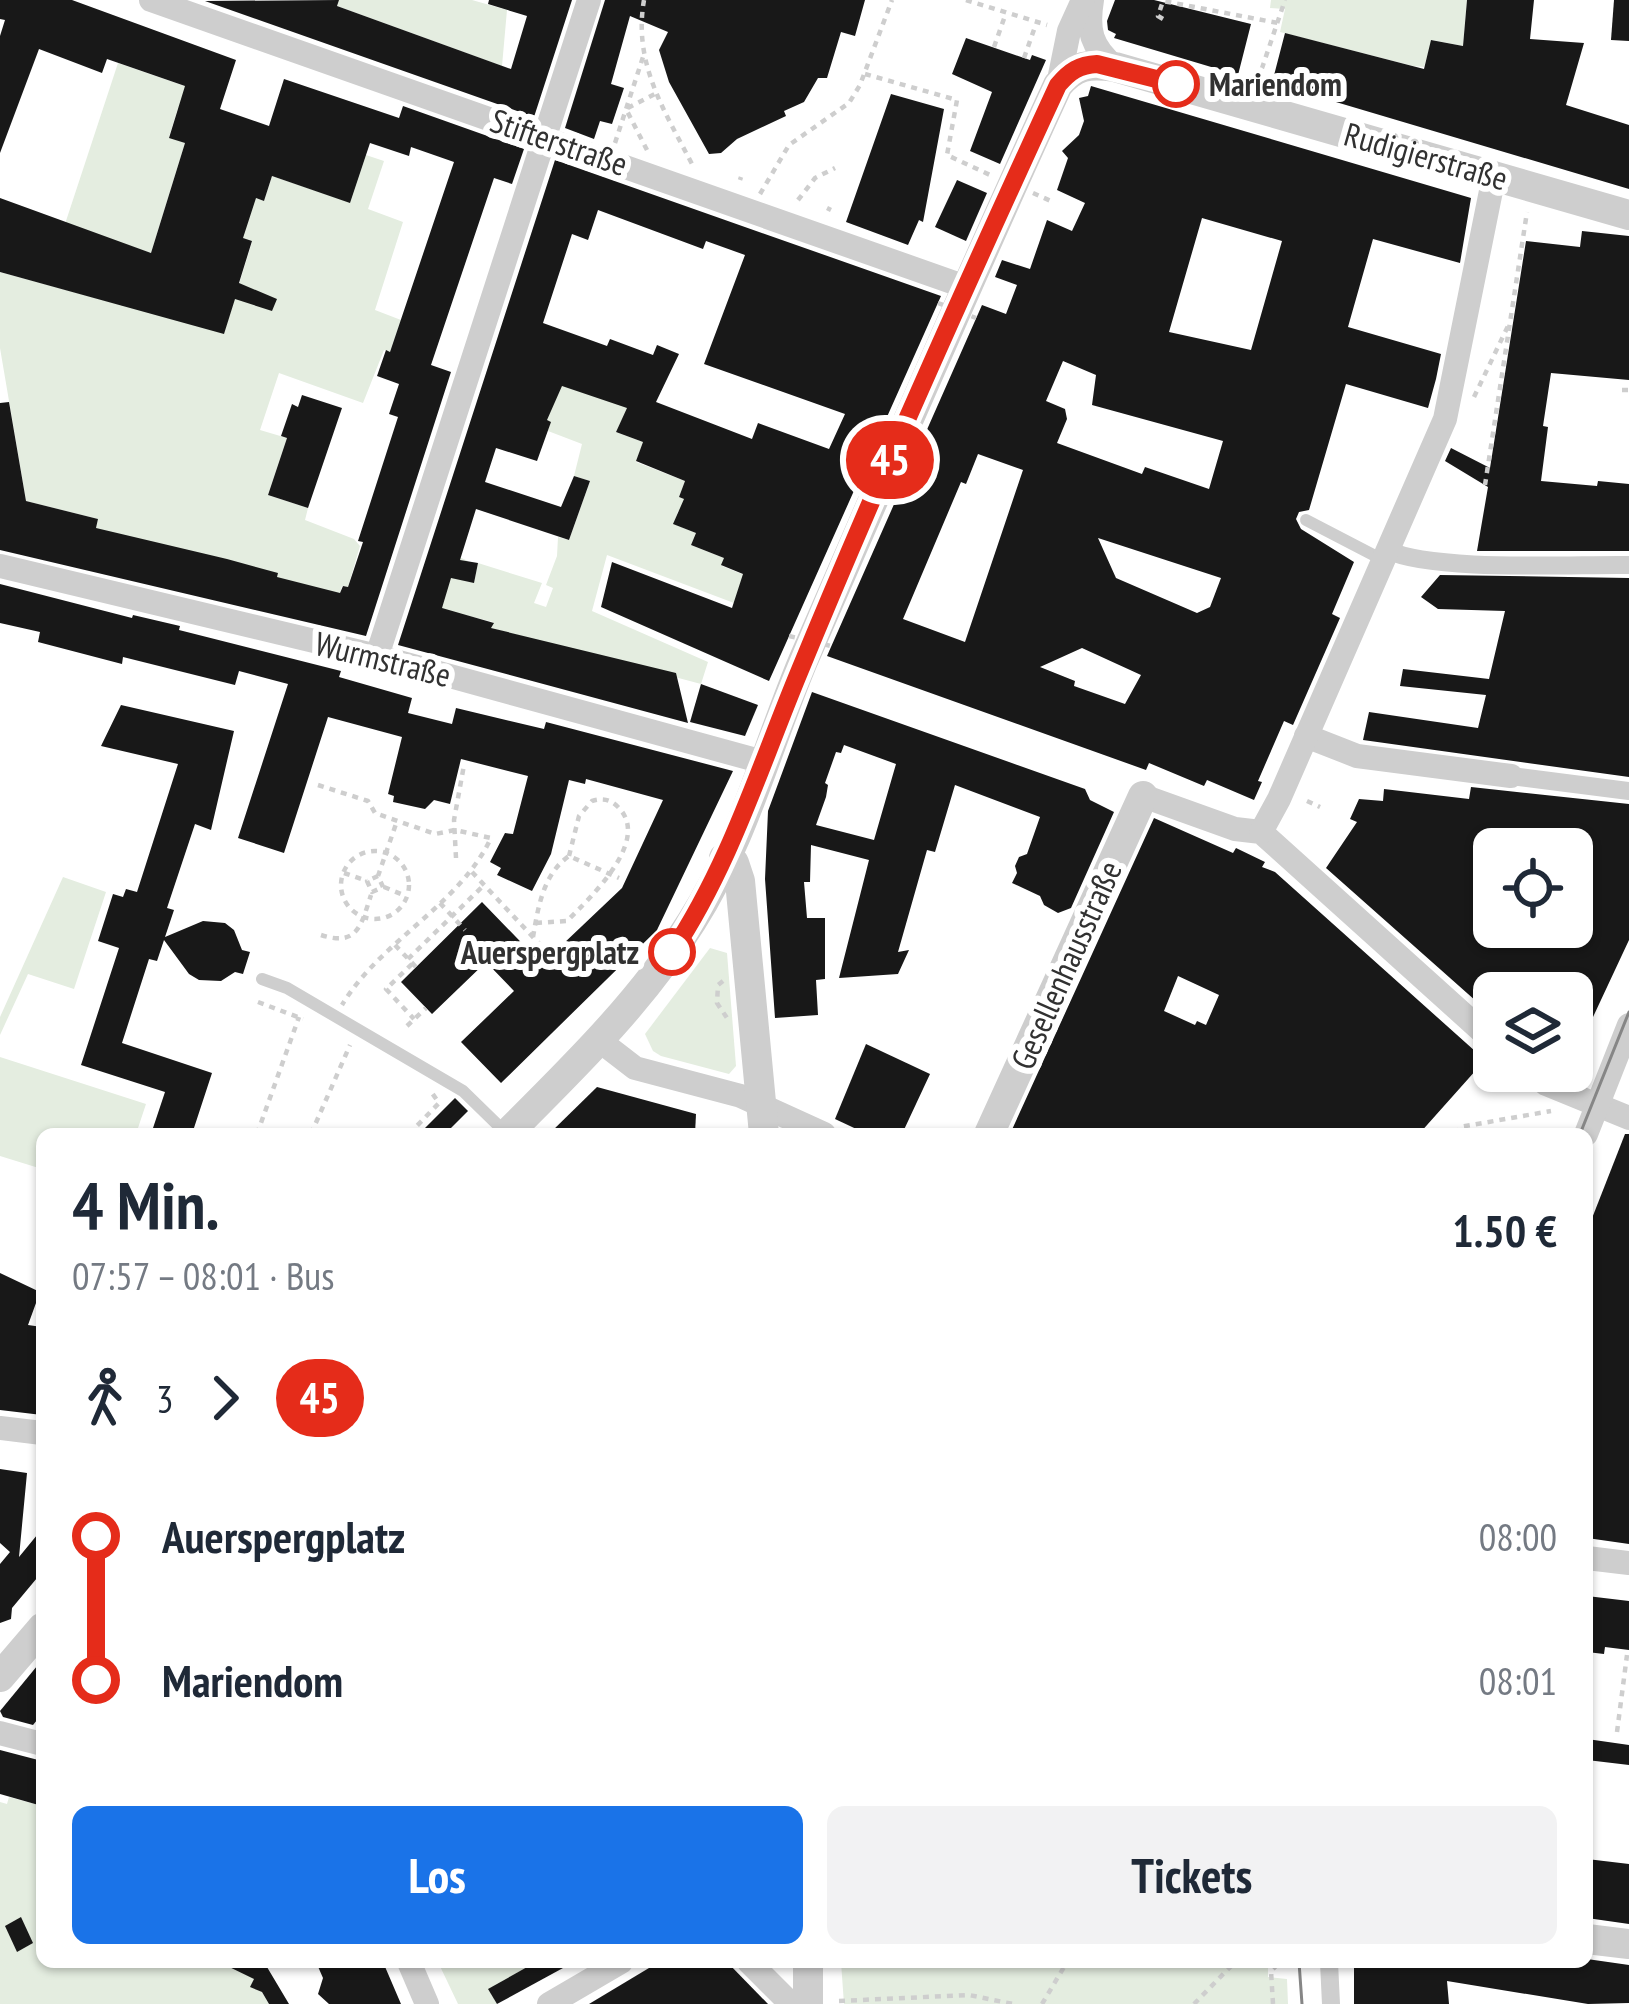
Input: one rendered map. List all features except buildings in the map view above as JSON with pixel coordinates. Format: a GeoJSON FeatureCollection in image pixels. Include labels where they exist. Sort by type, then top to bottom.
{"type":"FeatureCollection","features":[{"type":"Feature","properties":{"kind":"street","name":"Stifterstraße"},"geometry":{"type":"LineString","coordinates":[[151,0],[965,286]]}},
{"type":"Feature","properties":{"kind":"street"},"geometry":{"type":"LineString","coordinates":[[377,656],[589,0]]}},
{"type":"Feature","properties":{"kind":"street"},"geometry":{"type":"LineString","coordinates":[[1058,85],[1069,72],[1100,66],[1100,54],[1089,34],[1088,0]]}},
{"type":"Feature","properties":{"kind":"street"},"geometry":{"type":"LineString","coordinates":[[513,1128],[600,1042],[696,916],[965,286],[1058,85],[1069,31],[1088,0]]}},
{"type":"Feature","properties":{"kind":"street","name":"Rudigierstraße"},"geometry":{"type":"LineString","coordinates":[[1100,66],[1629,214]]}},
{"type":"Feature","properties":{"kind":"street"},"geometry":{"type":"LineString","coordinates":[[1261,832],[1451,398],[1494,176]]}},
{"type":"Feature","properties":{"kind":"street"},"geometry":{"type":"LineString","coordinates":[[1385,555],[1475,563],[1629,565]]}},
{"type":"Feature","properties":{"kind":"street","name":"Wurmstraße"},"geometry":{"type":"LineString","coordinates":[[0,566],[377,656],[763,762]]}},
{"type":"Feature","properties":{"kind":"street"},"geometry":{"type":"LineString","coordinates":[[1306,736],[1358,756],[1629,791]]}},
{"type":"Feature","properties":{"kind":"street"},"geometry":{"type":"LineString","coordinates":[[1143,796],[1235,829],[1261,832],[1473,1023]]}},
{"type":"Feature","properties":{"kind":"street","name":"Gesellenhausstraße"},"geometry":{"type":"LineString","coordinates":[[992,1128],[1143,796]]}},
{"type":"Feature","properties":{"kind":"street"},"geometry":{"type":"LineString","coordinates":[[724,858],[734,863],[740,881],[763,1120]]}},
{"type":"Feature","properties":{"kind":"street"},"geometry":{"type":"LineString","coordinates":[[1588,1128],[1629,1024]]}},
{"type":"Feature","properties":{"kind":"street"},"geometry":{"type":"LineString","coordinates":[[600,1042],[635,1068],[741,1096],[763,1120],[798,1128]]}},
{"type":"Feature","properties":{"kind":"street"},"geometry":{"type":"LineString","coordinates":[[1565,1092],[1629,1118]]}},
{"type":"Feature","properties":{"kind":"street"},"geometry":{"type":"LineString","coordinates":[[0,1428],[36,1432]]}},
{"type":"Feature","properties":{"kind":"street"},"geometry":{"type":"LineString","coordinates":[[1593,1559],[1629,1563]]}},
{"type":"Feature","properties":{"kind":"street"},"geometry":{"type":"LineString","coordinates":[[0,1677],[36,1635]]}},
{"type":"Feature","properties":{"kind":"street"},"geometry":{"type":"LineString","coordinates":[[0,1732],[36,1742]]}},
{"type":"Feature","properties":{"kind":"street"},"geometry":{"type":"LineString","coordinates":[[1593,1940],[1629,1944]]}},
{"type":"Feature","properties":{"kind":"street"},"geometry":{"type":"LineString","coordinates":[[412,1968],[427,2004]]}},
{"type":"Feature","properties":{"kind":"street"},"geometry":{"type":"LineString","coordinates":[[549,2004],[611,1968]]}},
{"type":"Feature","properties":{"kind":"street"},"geometry":{"type":"LineString","coordinates":[[754,1968],[791,2004]]}},
{"type":"Feature","properties":{"kind":"street"},"geometry":{"type":"LineString","coordinates":[[810,1968],[823,2003]]}},
{"type":"Feature","properties":{"kind":"street"},"geometry":{"type":"LineString","coordinates":[[1329,1968],[1331,2004]]}},
{"type":"Feature","properties":{"kind":"lane"},"geometry":{"type":"LineString","coordinates":[[1306,520],[1385,555]]}},
{"type":"Feature","properties":{"kind":"lane"},"geometry":{"type":"LineString","coordinates":[[262,980],[286,988],[463,1090],[501,1128]]}},
{"type":"Feature","properties":{"kind":"path"},"geometry":{"type":"LineString","coordinates":[[644,0],[640,39],[644,56],[656,94],[692,164]]}},
{"type":"Feature","properties":{"kind":"path"},"geometry":{"type":"LineString","coordinates":[[966,0],[1058,29]]}},
{"type":"Feature","properties":{"kind":"path"},"geometry":{"type":"LineString","coordinates":[[1256,86],[1285,0]]}},
{"type":"Feature","properties":{"kind":"path"},"geometry":{"type":"LineString","coordinates":[[754,211],[776,161],[789,146],[849,103],[865,74],[890,1]]}},
{"type":"Feature","properties":{"kind":"path"},"geometry":{"type":"LineString","coordinates":[[1163,19],[1158,16],[1163,1],[1277,23]]}},
{"type":"Feature","properties":{"kind":"path"},"geometry":{"type":"LineString","coordinates":[[994,47],[1006,13]]}},
{"type":"Feature","properties":{"kind":"path"},"geometry":{"type":"LineString","coordinates":[[1024,58],[1037,22]]}},
{"type":"Feature","properties":{"kind":"path"},"geometry":{"type":"LineString","coordinates":[[609,160],[644,56]]}},
{"type":"Feature","properties":{"kind":"path"},"geometry":{"type":"LineString","coordinates":[[865,74],[957,100],[947,155],[999,179]]}},
{"type":"Feature","properties":{"kind":"path"},"geometry":{"type":"LineString","coordinates":[[626,109],[656,94]]}},
{"type":"Feature","properties":{"kind":"path"},"geometry":{"type":"LineString","coordinates":[[626,109],[647,150]]}},
{"type":"Feature","properties":{"kind":"path"},"geometry":{"type":"LineString","coordinates":[[940,127],[952,129]]}},
{"type":"Feature","properties":{"kind":"path"},"geometry":{"type":"LineString","coordinates":[[799,200],[815,178],[835,168]]}},
{"type":"Feature","properties":{"kind":"path"},"geometry":{"type":"LineString","coordinates":[[1027,191],[1053,202]]}},
{"type":"Feature","properties":{"kind":"path"},"geometry":{"type":"LineString","coordinates":[[1485,485],[1528,206]]}},
{"type":"Feature","properties":{"kind":"path"},"geometry":{"type":"LineString","coordinates":[[938,303],[976,318]]}},
{"type":"Feature","properties":{"kind":"path"},"geometry":{"type":"LineString","coordinates":[[1470,406],[1510,320]]}},
{"type":"Feature","properties":{"kind":"path"},"geometry":{"type":"LineString","coordinates":[[789,636],[831,646]]}},
{"type":"Feature","properties":{"kind":"path"},"geometry":{"type":"LineString","coordinates":[[456,857],[464,765]]}},
{"type":"Feature","properties":{"kind":"path"},"geometry":{"type":"LineString","coordinates":[[318,785],[368,801],[375,813],[435,833],[455,830],[491,838],[472,872],[361,977],[336,1016]]}},
{"type":"Feature","properties":{"kind":"path"},"geometry":{"type":"LineString","coordinates":[[533,937],[536,922],[552,874],[569,856],[585,806],[600,798],[612,802],[628,821],[628,836],[611,875],[567,921],[536,922]]}},
{"type":"Feature","properties":{"kind":"path"},"geometry":{"type":"LineString","coordinates":[[1306,802],[1320,807]]}},
{"type":"Feature","properties":{"kind":"path"},"geometry":{"type":"LineString","coordinates":[[397,821],[378,876],[383,887],[406,896]]}},
{"type":"Feature","properties":{"kind":"path"},"geometry":{"type":"LineString","coordinates":[[386,853],[404,868],[406,896],[392,914],[364,916],[345,901],[343,873],[358,855],[386,853]]}},
{"type":"Feature","properties":{"kind":"path"},"geometry":{"type":"LineString","coordinates":[[569,856],[620,878]]}},
{"type":"Feature","properties":{"kind":"path"},"geometry":{"type":"LineString","coordinates":[[472,872],[547,952]]}},
{"type":"Feature","properties":{"kind":"path"},"geometry":{"type":"LineString","coordinates":[[343,873],[367,881],[378,876]]}},
{"type":"Feature","properties":{"kind":"path"},"geometry":{"type":"LineString","coordinates":[[321,935],[350,938],[372,892],[367,881]]}},
{"type":"Feature","properties":{"kind":"path"},"geometry":{"type":"LineString","coordinates":[[414,1019],[386,989],[484,885]]}},
{"type":"Feature","properties":{"kind":"path"},"geometry":{"type":"LineString","coordinates":[[372,892],[383,887]]}},
{"type":"Feature","properties":{"kind":"path"},"geometry":{"type":"LineString","coordinates":[[439,903],[465,930]]}},
{"type":"Feature","properties":{"kind":"path"},"geometry":{"type":"LineString","coordinates":[[395,945],[412,963]]}},
{"type":"Feature","properties":{"kind":"path"},"geometry":{"type":"LineString","coordinates":[[733,976],[718,985],[716,992],[724,1016],[737,1025]]}},
{"type":"Feature","properties":{"kind":"path"},"geometry":{"type":"LineString","coordinates":[[407,1026],[426,1008]]}},
{"type":"Feature","properties":{"kind":"path"},"geometry":{"type":"LineString","coordinates":[[259,1128],[299,1017]]}},
{"type":"Feature","properties":{"kind":"path"},"geometry":{"type":"LineString","coordinates":[[314,1128],[357,1029]]}},
{"type":"Feature","properties":{"kind":"path"},"geometry":{"type":"LineString","coordinates":[[415,1128],[439,1103],[432,1093]]}},
{"type":"Feature","properties":{"kind":"path"},"geometry":{"type":"LineString","coordinates":[[1459,1128],[1551,1111]]}},
{"type":"Feature","properties":{"kind":"path"},"geometry":{"type":"LineString","coordinates":[[1475,1124],[1476,1128]]}},
{"type":"Feature","properties":{"kind":"path"},"geometry":{"type":"LineString","coordinates":[[1617,1732],[1627,1655]]}},
{"type":"Feature","properties":{"kind":"path"},"geometry":{"type":"LineString","coordinates":[[1042,2004],[1063,1968]]}},
{"type":"Feature","properties":{"kind":"path"},"geometry":{"type":"LineString","coordinates":[[1195,2004],[1229,1968]]}},
{"type":"Feature","properties":{"kind":"path"},"geometry":{"type":"LineString","coordinates":[[1273,2004],[1274,1968]]}},
{"type":"Feature","properties":{"kind":"path"},"geometry":{"type":"LineString","coordinates":[[823,2003],[969,1995],[1013,2004]]}},
{"type":"Feature","properties":{"kind":"shaded area"},"geometry":{"type":"Polygon","coordinates":[[[334,0],[472,0],[507,10],[502,66],[337,6],[334,0]]]}},
{"type":"Feature","properties":{"kind":"shaded area"},"geometry":{"type":"Polygon","coordinates":[[[1271,0],[1467,0],[1463,46],[1432,40],[1424,67],[1413,66],[1280,32],[1285,9],[1270,8],[1271,0]]]}},
{"type":"Feature","properties":{"kind":"shaded area"},"geometry":{"type":"Polygon","coordinates":[[[118,63],[202,92],[178,108],[169,137],[185,143],[151,253],[65,224],[118,63]]]}},
{"type":"Feature","properties":{"kind":"shaded area"},"geometry":{"type":"Polygon","coordinates":[[[366,155],[384,161],[368,209],[403,222],[375,310],[401,320],[390,352],[384,350],[363,403],[279,373],[260,430],[287,438],[268,495],[308,508],[305,520],[354,539],[360,546],[348,587],[342,586],[337,602],[226,564],[226,559],[95,532],[98,519],[26,501],[0,348],[0,272],[224,333],[252,242],[240,237],[251,196],[264,201],[272,176],[349,202],[366,155]]]}},
{"type":"Feature","properties":{"kind":"shaded area"},"geometry":{"type":"Polygon","coordinates":[[[643,376],[616,432],[643,442],[636,462],[685,481],[679,497],[725,515],[678,511],[674,524],[696,533],[691,545],[724,558],[722,566],[769,585],[734,603],[607,555],[592,611],[708,662],[701,684],[491,628],[493,622],[429,613],[457,556],[468,561],[464,581],[474,582],[478,563],[542,583],[534,603],[546,607],[553,588],[546,585],[557,556],[558,537],[569,540],[590,481],[574,476],[582,444],[548,431],[550,422],[517,410],[562,386],[643,376]]]}},
{"type":"Feature","properties":{"kind":"shaded area"},"geometry":{"type":"Polygon","coordinates":[[[63,877],[106,892],[74,989],[28,974],[0,1035],[0,1017],[63,877]]]}},
{"type":"Feature","properties":{"kind":"shaded area","name":"Auerspergplatz"},"geometry":{"type":"Polygon","coordinates":[[[710,948],[727,953],[736,1066],[729,1074],[661,1056],[645,1034],[710,948]]]}},
{"type":"Feature","properties":{"kind":"shaded area"},"geometry":{"type":"Polygon","coordinates":[[[0,1057],[146,1104],[138,1128],[36,1128],[36,1167],[0,1156],[0,1057]]]}},
{"type":"Feature","properties":{"kind":"shaded area"},"geometry":{"type":"Polygon","coordinates":[[[9,1797],[36,1804],[36,1968],[246,1968],[254,1979],[251,1987],[262,1992],[269,2004],[0,2004],[0,1802],[7,1804],[9,1797]]]}},
{"type":"Feature","properties":{"kind":"shaded area"},"geometry":{"type":"Polygon","coordinates":[[[441,1968],[526,1968],[489,1989],[497,2004],[458,2004],[441,1968]]]}},
{"type":"Feature","properties":{"kind":"shaded area"},"geometry":{"type":"Polygon","coordinates":[[[841,1968],[1268,1968],[1268,1977],[1287,1979],[1288,2004],[844,2004],[841,1968]]]}},
{"type":"Feature","properties":{"kind":"tram line"},"geometry":{"type":"LineString","coordinates":[[1582,1128],[1629,1012]]}},
{"type":"Feature","properties":{"kind":"tram line"},"geometry":{"type":"LineString","coordinates":[[1299,1968],[1302,2004]]}},
{"type":"Feature","properties":{"kind":"bus line","name":"45"},"geometry":{"type":"LineString","coordinates":[[672,952],[712,886],[965,286],[1058,85],[1084,64],[1115,67],[1176,84]]}},
{"type":"Feature","properties":{"kind":"place","name":"Mariendom"},"geometry":{"type":"Point","coordinates":[1176,84]}},
{"type":"Feature","properties":{"kind":"place","name":"Auerspergplatz"},"geometry":{"type":"Point","coordinates":[672,952]}}]}
